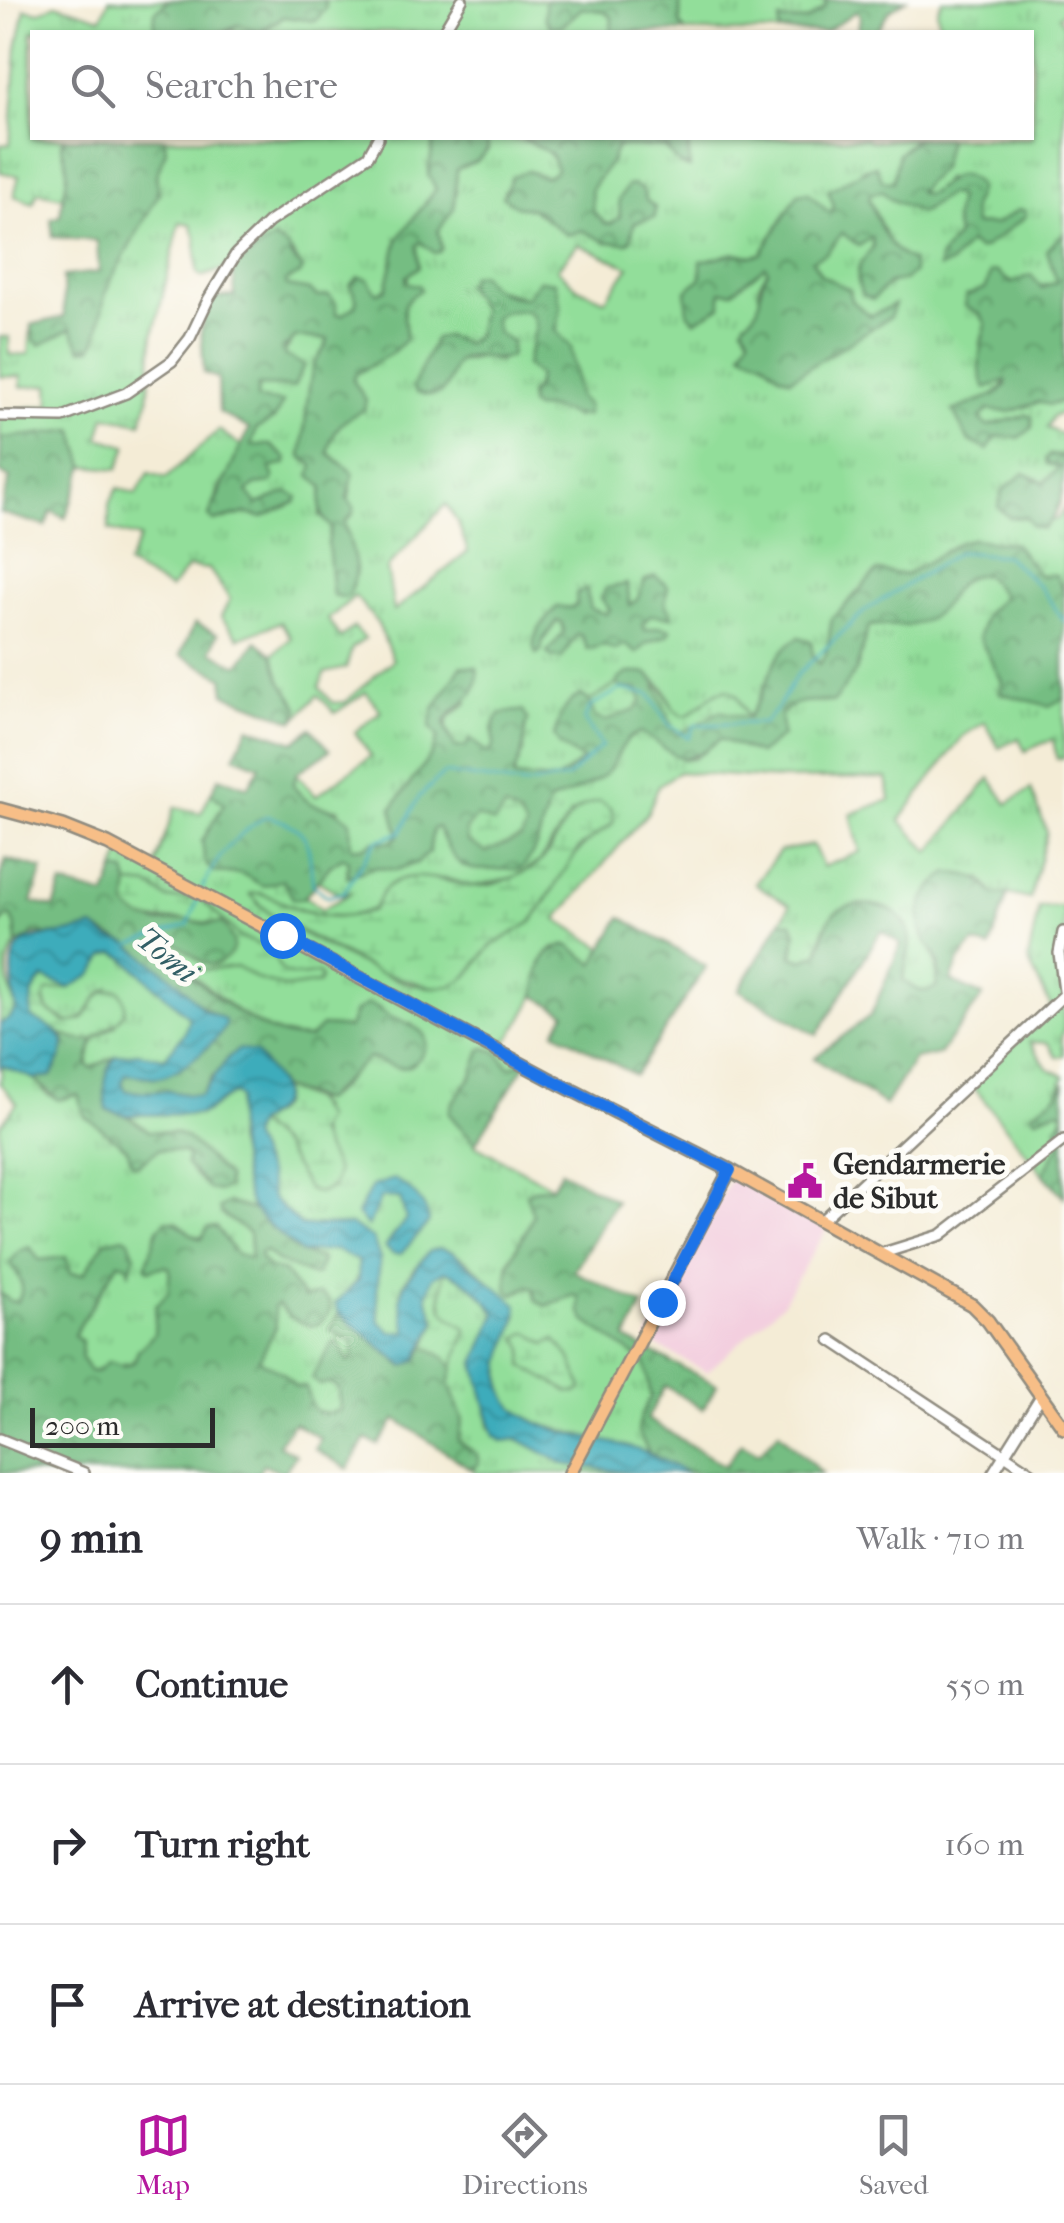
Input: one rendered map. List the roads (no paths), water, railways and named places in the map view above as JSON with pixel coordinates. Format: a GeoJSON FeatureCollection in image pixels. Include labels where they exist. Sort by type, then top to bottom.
{"type":"FeatureCollection","features":[{"type":"Feature","properties":{"kind":"main road"},"geometry":{"type":"LineString","coordinates":[[0,809],[63,826],[108,844],[548,1078],[730,1170],[972,1305],[988,1321],[1064,1428]]}},
{"type":"Feature","properties":{"kind":"main road"},"geometry":{"type":"LineString","coordinates":[[573,1467],[730,1170]]}},
{"type":"Feature","properties":{"kind":"street"},"geometry":{"type":"LineString","coordinates":[[444,30],[462,0]]}},
{"type":"Feature","properties":{"kind":"street"},"geometry":{"type":"LineString","coordinates":[[0,416],[63,417],[126,394],[172,361],[190,338],[236,254],[269,222],[368,156],[377,140]]}},
{"type":"Feature","properties":{"kind":"street"},"geometry":{"type":"LineString","coordinates":[[821,1221],[1064,993],[1059,953],[1063,932]]}},
{"type":"Feature","properties":{"kind":"street"},"geometry":{"type":"LineString","coordinates":[[880,1254],[941,1234],[1064,1140]]}},
{"type":"Feature","properties":{"kind":"street"},"geometry":{"type":"LineString","coordinates":[[831,1340],[1032,1473]]}},
{"type":"Feature","properties":{"kind":"street"},"geometry":{"type":"LineString","coordinates":[[993,1473],[1041,1396]]}},
{"type":"Feature","properties":{"kind":"street"},"geometry":{"type":"LineString","coordinates":[[0,1439],[84,1473]]}},
{"type":"Feature","properties":{"kind":"water"},"geometry":{"type":"Polygon","coordinates":[[[94,927],[108,938],[127,943],[177,981],[204,1010],[224,1019],[226,1024],[207,1048],[176,1071],[158,1077],[126,1074],[122,1082],[125,1090],[201,1095],[239,1049],[256,1053],[281,1091],[278,1107],[256,1123],[251,1137],[268,1175],[272,1198],[301,1226],[351,1225],[373,1239],[380,1259],[379,1321],[391,1332],[407,1332],[400,1300],[404,1284],[429,1251],[440,1248],[453,1252],[517,1304],[501,1374],[508,1401],[520,1413],[553,1429],[640,1450],[687,1473],[632,1473],[564,1464],[518,1439],[502,1441],[494,1436],[475,1363],[496,1314],[474,1288],[452,1274],[444,1271],[432,1278],[427,1297],[436,1322],[416,1361],[404,1366],[339,1313],[335,1304],[359,1280],[358,1261],[336,1250],[301,1253],[253,1209],[240,1155],[236,1094],[201,1114],[126,1115],[107,1110],[105,1082],[116,1056],[137,1053],[165,1058],[185,1032],[189,1017],[123,957],[115,953],[105,956],[92,975],[69,988],[44,978],[37,986],[31,1001],[32,1018],[59,1034],[64,1045],[51,1076],[34,1079],[0,1068],[0,1024],[16,1009],[12,980],[18,948],[39,937],[94,927]]]}},
{"type":"Feature","properties":{"kind":"water"},"geometry":{"type":"Polygon","coordinates":[[[394,1179],[417,1197],[429,1222],[401,1254],[393,1254],[385,1247],[406,1219],[400,1198],[381,1197],[368,1227],[357,1214],[372,1186],[394,1179]]]}},
{"type":"Feature","properties":{"kind":"waterway"},"geometry":{"type":"LineString","coordinates":[[202,889],[228,846],[267,816],[301,832],[308,848],[313,885],[328,897],[344,892],[376,841],[401,832],[419,797],[444,773],[525,785],[567,778],[602,746],[584,720],[590,707],[621,689],[649,694],[668,724],[689,738],[695,725],[764,723],[797,675],[866,610],[959,552],[1006,556],[1041,588],[1064,621]]}},
{"type":"Feature","properties":{"kind":"waterway","name":"Tomi"},"geometry":{"type":"LineString","coordinates":[[130,945],[188,925],[199,896]]}},
{"type":"Feature","properties":{"kind":"place","name":"Gendarmerie de Sibut"},"geometry":{"type":"Point","coordinates":[805,1181]}}]}
